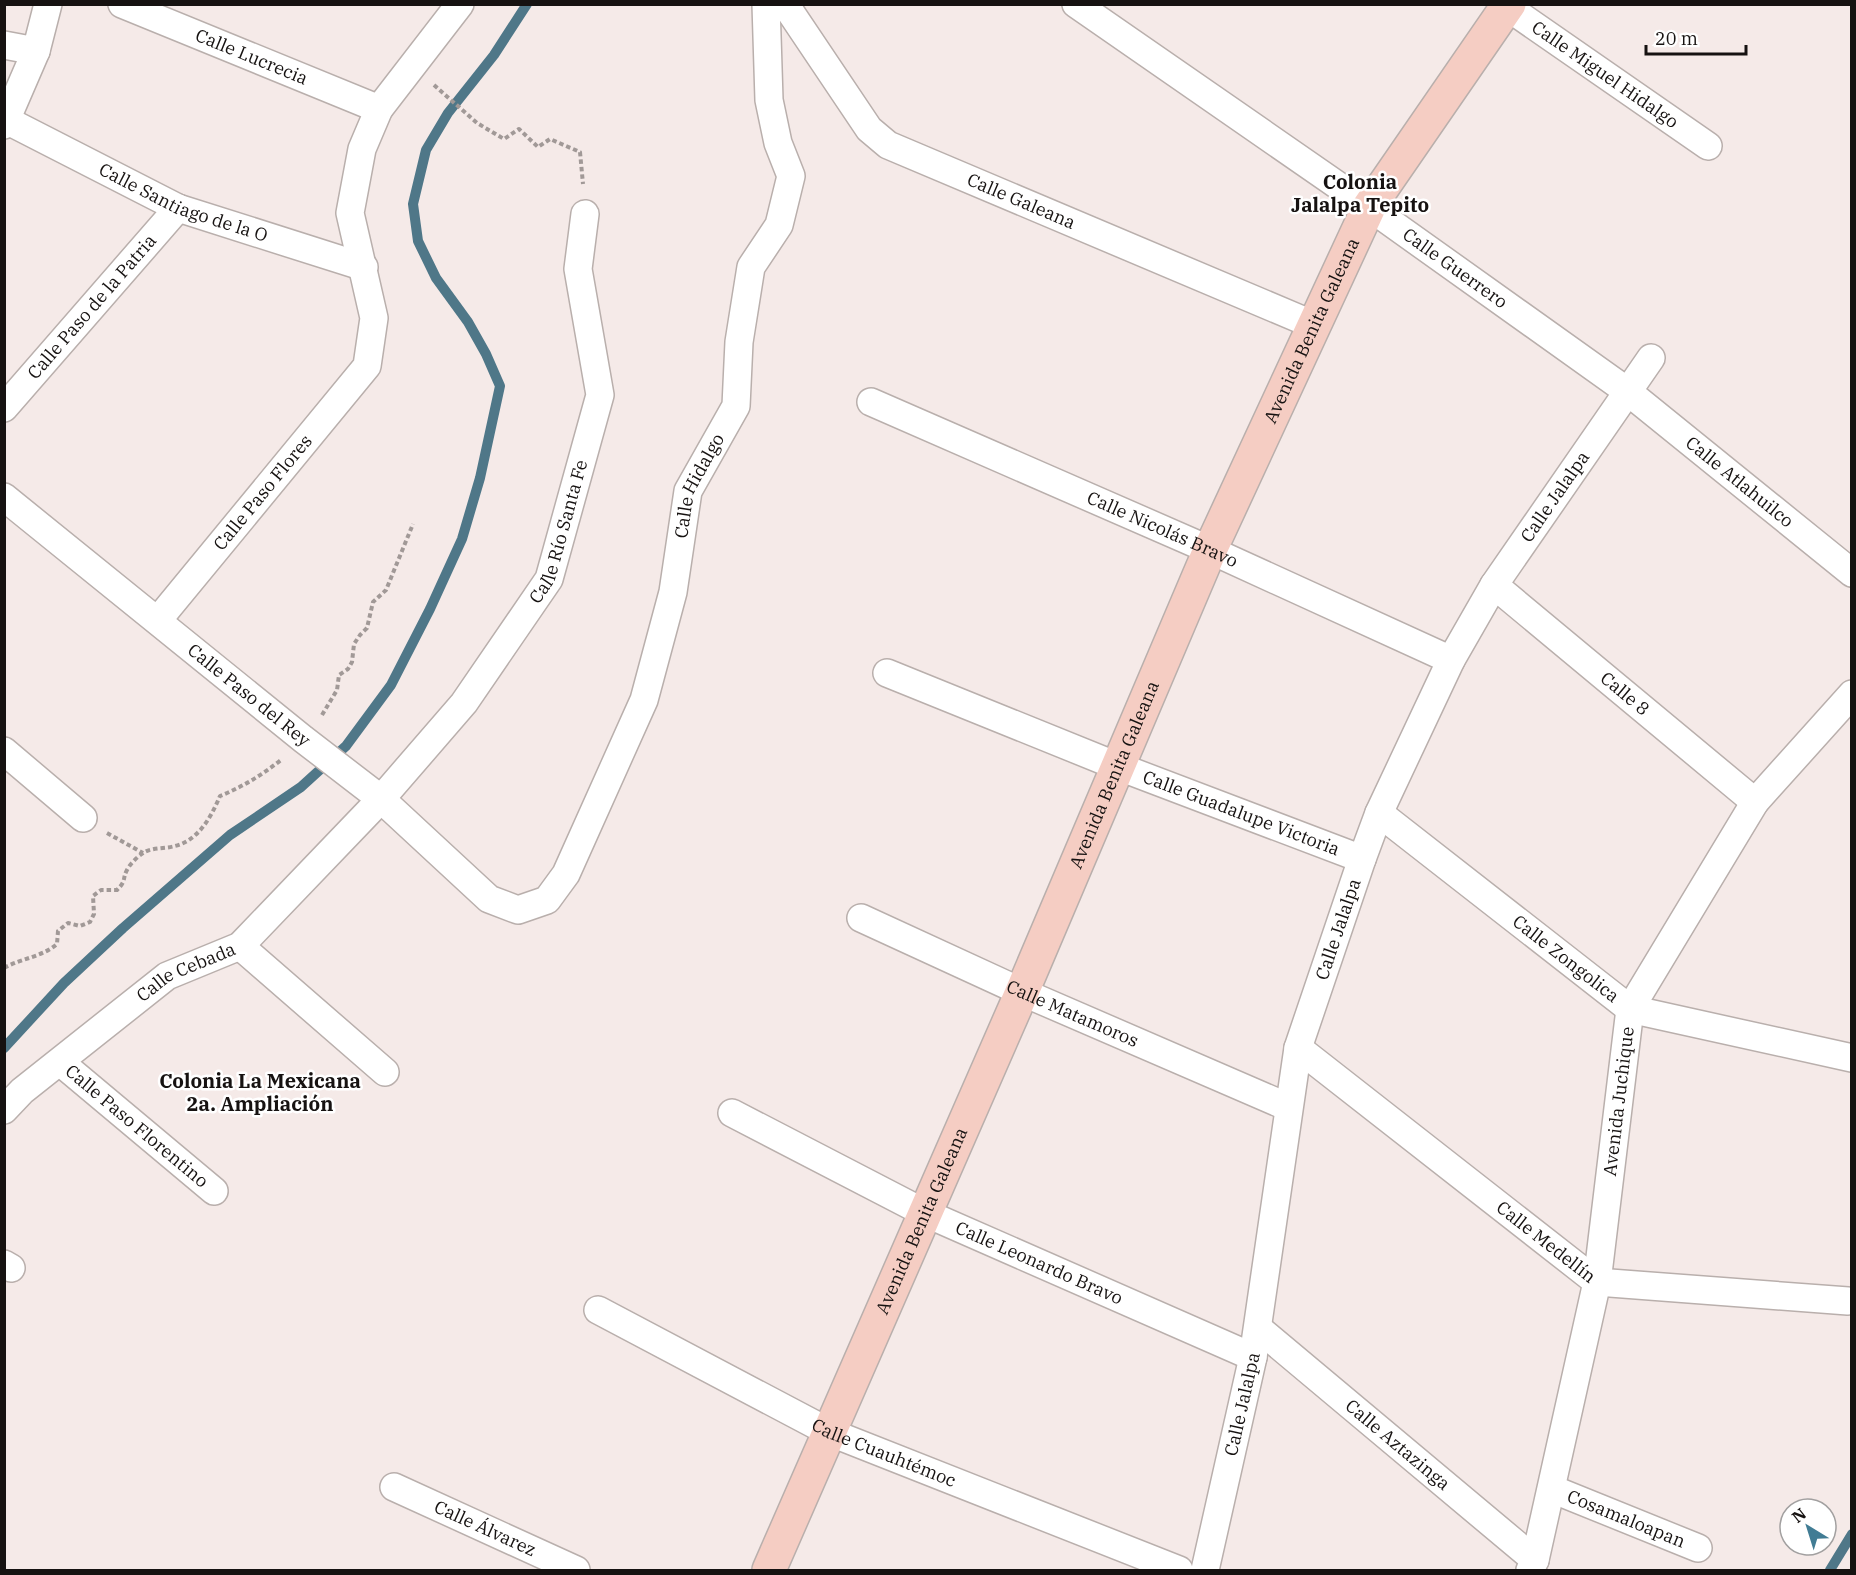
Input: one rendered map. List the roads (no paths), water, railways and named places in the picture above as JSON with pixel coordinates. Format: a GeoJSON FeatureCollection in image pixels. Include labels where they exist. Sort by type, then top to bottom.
{"type":"FeatureCollection","features":[{"type":"Feature","properties":{"kind":"street"},"geometry":{"type":"LineString","coordinates":[[6,123],[36,51],[48,4]]}},
{"type":"Feature","properties":{"kind":"street","name":"Calle Lucrecia"},"geometry":{"type":"LineString","coordinates":[[122,4],[379,109]]}},
{"type":"Feature","properties":{"kind":"street","name":"Calle Hidalgo"},"geometry":{"type":"LineString","coordinates":[[489,899],[518,910],[547,900],[566,874],[644,700],[673,592],[688,491],[736,406],[739,342],[751,267],[780,225],[791,176],[778,143],[769,100],[766,4]]}},
{"type":"Feature","properties":{"kind":"street","name":"Calle Galeana"},"geometry":{"type":"LineString","coordinates":[[784,4],[869,129],[888,145],[1314,325]]}},
{"type":"Feature","properties":{"kind":"street","name":"Calle Guerrero"},"geometry":{"type":"LineString","coordinates":[[1076,4],[1369,207],[1627,391]]}},
{"type":"Feature","properties":{"kind":"street","name":"Avenida Benita Galeana"},"geometry":{"type":"LineString","coordinates":[[769,1570],[1022,992],[1210,550],[1369,207],[1506,5]]}},
{"type":"Feature","properties":{"kind":"street","name":"Calle Miguel Hidalgo"},"geometry":{"type":"LineString","coordinates":[[1506,5],[1708,146]]}},
{"type":"Feature","properties":{"kind":"street"},"geometry":{"type":"LineString","coordinates":[[364,267],[350,213],[362,149],[379,109],[459,6]]}},
{"type":"Feature","properties":{"kind":"street"},"geometry":{"type":"LineString","coordinates":[[4,45],[36,51]]}},
{"type":"Feature","properties":{"kind":"street","name":"Calle Santiago de la O"},"geometry":{"type":"LineString","coordinates":[[6,123],[178,208],[364,267]]}},
{"type":"Feature","properties":{"kind":"street","name":"Calle Paso de la Patria"},"geometry":{"type":"LineString","coordinates":[[4,408],[178,208]]}},
{"type":"Feature","properties":{"kind":"street","name":"Calle Río Santa Fe"},"geometry":{"type":"LineString","coordinates":[[372,792],[464,703],[549,579],[600,395],[578,269],[585,214]]}},
{"type":"Feature","properties":{"kind":"street","name":"Calle Paso Flores"},"geometry":{"type":"LineString","coordinates":[[158,620],[367,366],[374,318],[364,267]]}},
{"type":"Feature","properties":{"kind":"street","name":"Calle Jalalpa"},"geometry":{"type":"LineString","coordinates":[[1205,1570],[1253,1357],[1298,1048],[1362,859],[1379,813],[1451,660],[1494,585],[1651,358]]}},
{"type":"Feature","properties":{"kind":"street","name":"Calle Atlahuilco"},"geometry":{"type":"LineString","coordinates":[[1627,391],[1851,573]]}},
{"type":"Feature","properties":{"kind":"street","name":"Calle Nicolás Bravo"},"geometry":{"type":"LineString","coordinates":[[871,402],[1210,550],[1451,660]]}},
{"type":"Feature","properties":{"kind":"street","name":"Calle Paso del Rey"},"geometry":{"type":"LineString","coordinates":[[4,497],[372,792],[489,899]]}},
{"type":"Feature","properties":{"kind":"street","name":"Calle 8"},"geometry":{"type":"LineString","coordinates":[[1494,585],[1755,802]]}},
{"type":"Feature","properties":{"kind":"street","name":"Calle Guadalupe Victoria"},"geometry":{"type":"LineString","coordinates":[[887,673],[1117,766],[1362,859]]}},
{"type":"Feature","properties":{"kind":"street","name":"Avenida Juchique"},"geometry":{"type":"LineString","coordinates":[[1533,1565],[1597,1282],[1630,1010],[1755,802],[1851,694]]}},
{"type":"Feature","properties":{"kind":"street"},"geometry":{"type":"LineString","coordinates":[[4,751],[83,818]]}},
{"type":"Feature","properties":{"kind":"street","name":"Calle Cebada"},"geometry":{"type":"LineString","coordinates":[[4,1110],[22,1091],[167,976],[240,946],[372,792]]}},
{"type":"Feature","properties":{"kind":"street","name":"Calle Zongolica"},"geometry":{"type":"LineString","coordinates":[[1379,813],[1630,1010],[1851,1058]]}},
{"type":"Feature","properties":{"kind":"street","name":"Calle Matamoros"},"geometry":{"type":"LineString","coordinates":[[861,918],[1022,992],[1288,1107]]}},
{"type":"Feature","properties":{"kind":"street"},"geometry":{"type":"LineString","coordinates":[[240,946],[385,1072]]}},
{"type":"Feature","properties":{"kind":"street","name":"Calle Medellín"},"geometry":{"type":"LineString","coordinates":[[1298,1048],[1597,1282],[1848,1301]]}},
{"type":"Feature","properties":{"kind":"street","name":"Calle Paso Florentino"},"geometry":{"type":"LineString","coordinates":[[60,1062],[214,1191]]}},
{"type":"Feature","properties":{"kind":"street","name":"Calle Leonardo Bravo"},"geometry":{"type":"LineString","coordinates":[[732,1113],[925,1213],[1253,1357]]}},
{"type":"Feature","properties":{"kind":"street","name":"Calle Cuauhtémoc"},"geometry":{"type":"LineString","coordinates":[[598,1310],[829,1432],[1179,1570]]}},
{"type":"Feature","properties":{"kind":"street","name":"Calle Aztazinga"},"geometry":{"type":"LineString","coordinates":[[1258,1328],[1533,1565]]}},
{"type":"Feature","properties":{"kind":"street","name":"Calle Álvarez"},"geometry":{"type":"LineString","coordinates":[[394,1487],[576,1570]]}},
{"type":"Feature","properties":{"kind":"street","name":"Cosamaloapan"},"geometry":{"type":"LineString","coordinates":[[1552,1489],[1698,1548]]}},
{"type":"Feature","properties":{"kind":"waterway"},"geometry":{"type":"LineString","coordinates":[[4,1048],[64,983],[123,928],[230,835],[301,787],[346,746],[391,685],[430,609],[462,539],[480,478],[500,386],[468,322],[436,278],[418,241],[413,204],[426,150],[448,113],[494,55],[527,4]]}},
{"type":"Feature","properties":{"kind":"waterway"},"geometry":{"type":"LineString","coordinates":[[1830,1570],[1852,1534]]}},
{"type":"Feature","properties":{"kind":"district","name":"Colonia Jalalpa Tepito"},"geometry":{"type":"Point","coordinates":[1360,194]}},
{"type":"Feature","properties":{"kind":"district","name":"Colonia La Mexicana 2a. Ampliación"},"geometry":{"type":"Point","coordinates":[260,1092]}}]}
